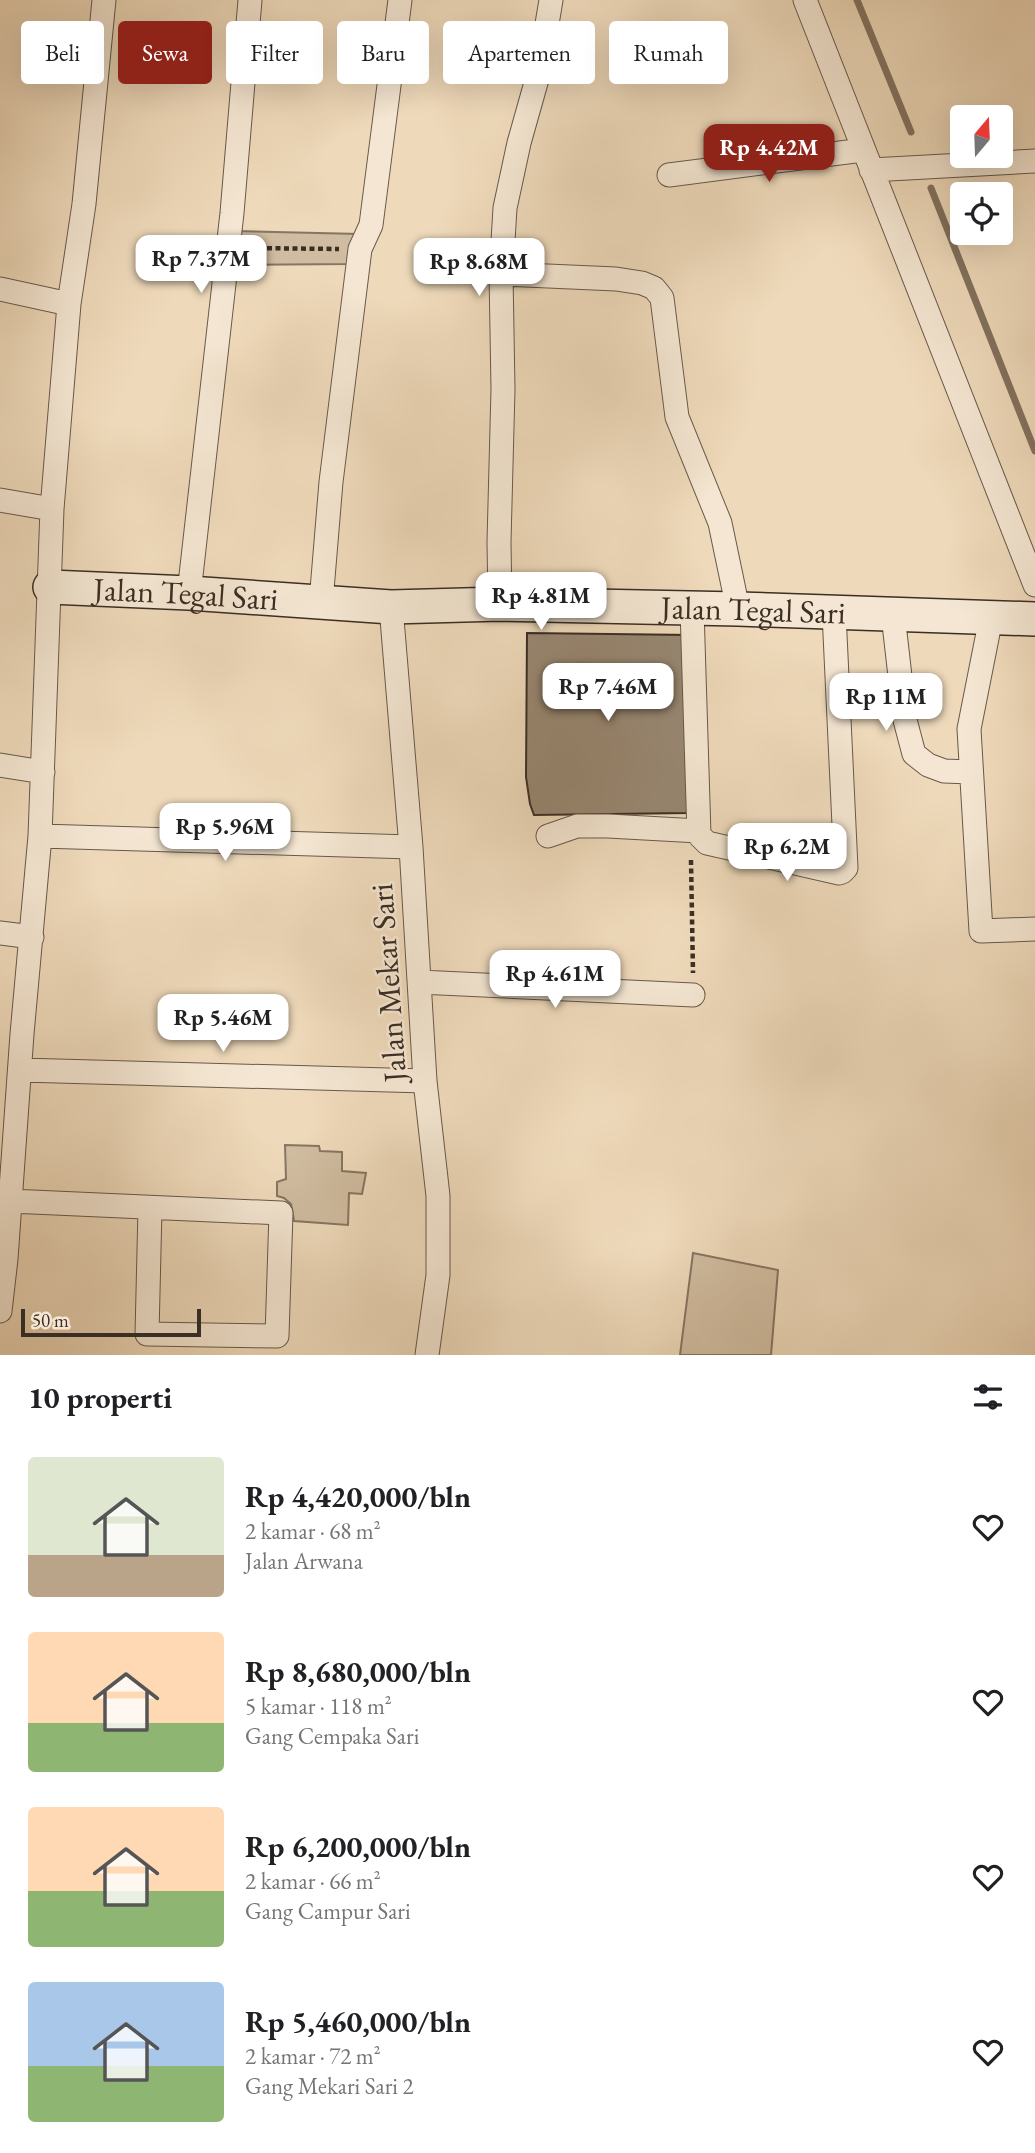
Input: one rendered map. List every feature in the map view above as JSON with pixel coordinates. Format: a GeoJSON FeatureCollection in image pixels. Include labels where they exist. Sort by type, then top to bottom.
{"type":"FeatureCollection","features":[{"type":"Feature","properties":{"kind":"street"},"geometry":{"type":"LineString","coordinates":[[0,1311],[10,1202],[7,1143],[21,1070],[11,1033],[32,937],[40,836],[52,509],[69,304],[83,204],[104,0]]}},
{"type":"Feature","properties":{"kind":"street"},"geometry":{"type":"LineString","coordinates":[[189,593],[228,248],[250,0]]}},
{"type":"Feature","properties":{"kind":"street"},"geometry":{"type":"LineString","coordinates":[[321,602],[331,482],[360,249],[371,225],[400,0]]}},
{"type":"Feature","properties":{"kind":"street"},"geometry":{"type":"LineString","coordinates":[[500,604],[503,388],[501,274],[505,208],[539,72],[551,0]]}},
{"type":"Feature","properties":{"kind":"street"},"geometry":{"type":"LineString","coordinates":[[804,0],[1035,585]]}},
{"type":"Feature","properties":{"kind":"street"},"geometry":{"type":"LineString","coordinates":[[669,175],[867,160],[1035,162]]}},
{"type":"Feature","properties":{"kind":"street"},"geometry":{"type":"LineString","coordinates":[[501,274],[616,279],[642,283],[654,288],[662,298],[677,417],[720,523],[738,609]]}},
{"type":"Feature","properties":{"kind":"street"},"geometry":{"type":"LineString","coordinates":[[0,289],[69,304]]}},
{"type":"Feature","properties":{"kind":"street"},"geometry":{"type":"LineString","coordinates":[[0,500],[52,509]]}},
{"type":"Feature","properties":{"kind":"street","name":"Jalan Tegal Sari"},"geometry":{"type":"LineString","coordinates":[[50,587],[189,593],[391,607],[500,604],[1035,619]]}},
{"type":"Feature","properties":{"kind":"street","name":"Jalan Mekar Sari"},"geometry":{"type":"LineString","coordinates":[[391,607],[411,847],[425,1081],[438,1209],[438,1275],[431,1355]]}},
{"type":"Feature","properties":{"kind":"street"},"geometry":{"type":"LineString","coordinates":[[692,609],[694,831]]}},
{"type":"Feature","properties":{"kind":"street"},"geometry":{"type":"LineString","coordinates":[[548,836],[577,826],[608,825],[694,831],[707,843],[839,873],[845,870],[834,613]]}},
{"type":"Feature","properties":{"kind":"street"},"geometry":{"type":"LineString","coordinates":[[893,615],[905,720],[914,754],[928,765],[944,771],[971,772]]}},
{"type":"Feature","properties":{"kind":"street"},"geometry":{"type":"LineString","coordinates":[[991,618],[969,729],[981,931],[1035,929]]}},
{"type":"Feature","properties":{"kind":"street"},"geometry":{"type":"LineString","coordinates":[[0,765],[43,772]]}},
{"type":"Feature","properties":{"kind":"street"},"geometry":{"type":"LineString","coordinates":[[40,836],[411,847]]}},
{"type":"Feature","properties":{"kind":"street"},"geometry":{"type":"LineString","coordinates":[[0,933],[32,937]]}},
{"type":"Feature","properties":{"kind":"street"},"geometry":{"type":"LineString","coordinates":[[419,982],[693,995]]}},
{"type":"Feature","properties":{"kind":"street"},"geometry":{"type":"LineString","coordinates":[[21,1070],[425,1081]]}},
{"type":"Feature","properties":{"kind":"street"},"geometry":{"type":"LineString","coordinates":[[10,1202],[281,1213],[277,1336],[147,1334],[150,1209]]}},
{"type":"Feature","properties":{"kind":"path"},"geometry":{"type":"LineString","coordinates":[[228,248],[360,249]]}},
{"type":"Feature","properties":{"kind":"path"},"geometry":{"type":"LineString","coordinates":[[693,995],[694,831]]}},
{"type":"Feature","properties":{"kind":"shaded area"},"geometry":{"type":"Polygon","coordinates":[[[234,231],[359,234],[349,264],[230,265],[234,231]]]}},
{"type":"Feature","properties":{"kind":"shaded area"},"geometry":{"type":"Polygon","coordinates":[[[285,1145],[319,1146],[320,1151],[342,1152],[342,1171],[366,1173],[362,1194],[349,1193],[348,1225],[294,1221],[291,1204],[277,1196],[277,1182],[286,1179],[285,1145]]]}},
{"type":"Feature","properties":{"kind":"shaded area"},"geometry":{"type":"Polygon","coordinates":[[[693,1253],[778,1270],[771,1355],[680,1355],[693,1253]]]}},
{"type":"Feature","properties":{"kind":"building"},"geometry":{"type":"Polygon","coordinates":[[[527,633],[692,635],[688,813],[534,815],[526,777],[527,633]]]}},
{"type":"Feature","properties":{"kind":"waterway"},"geometry":{"type":"LineString","coordinates":[[857,0],[911,132]]}},
{"type":"Feature","properties":{"kind":"waterway"},"geometry":{"type":"LineString","coordinates":[[931,188],[1035,451]]}}]}
